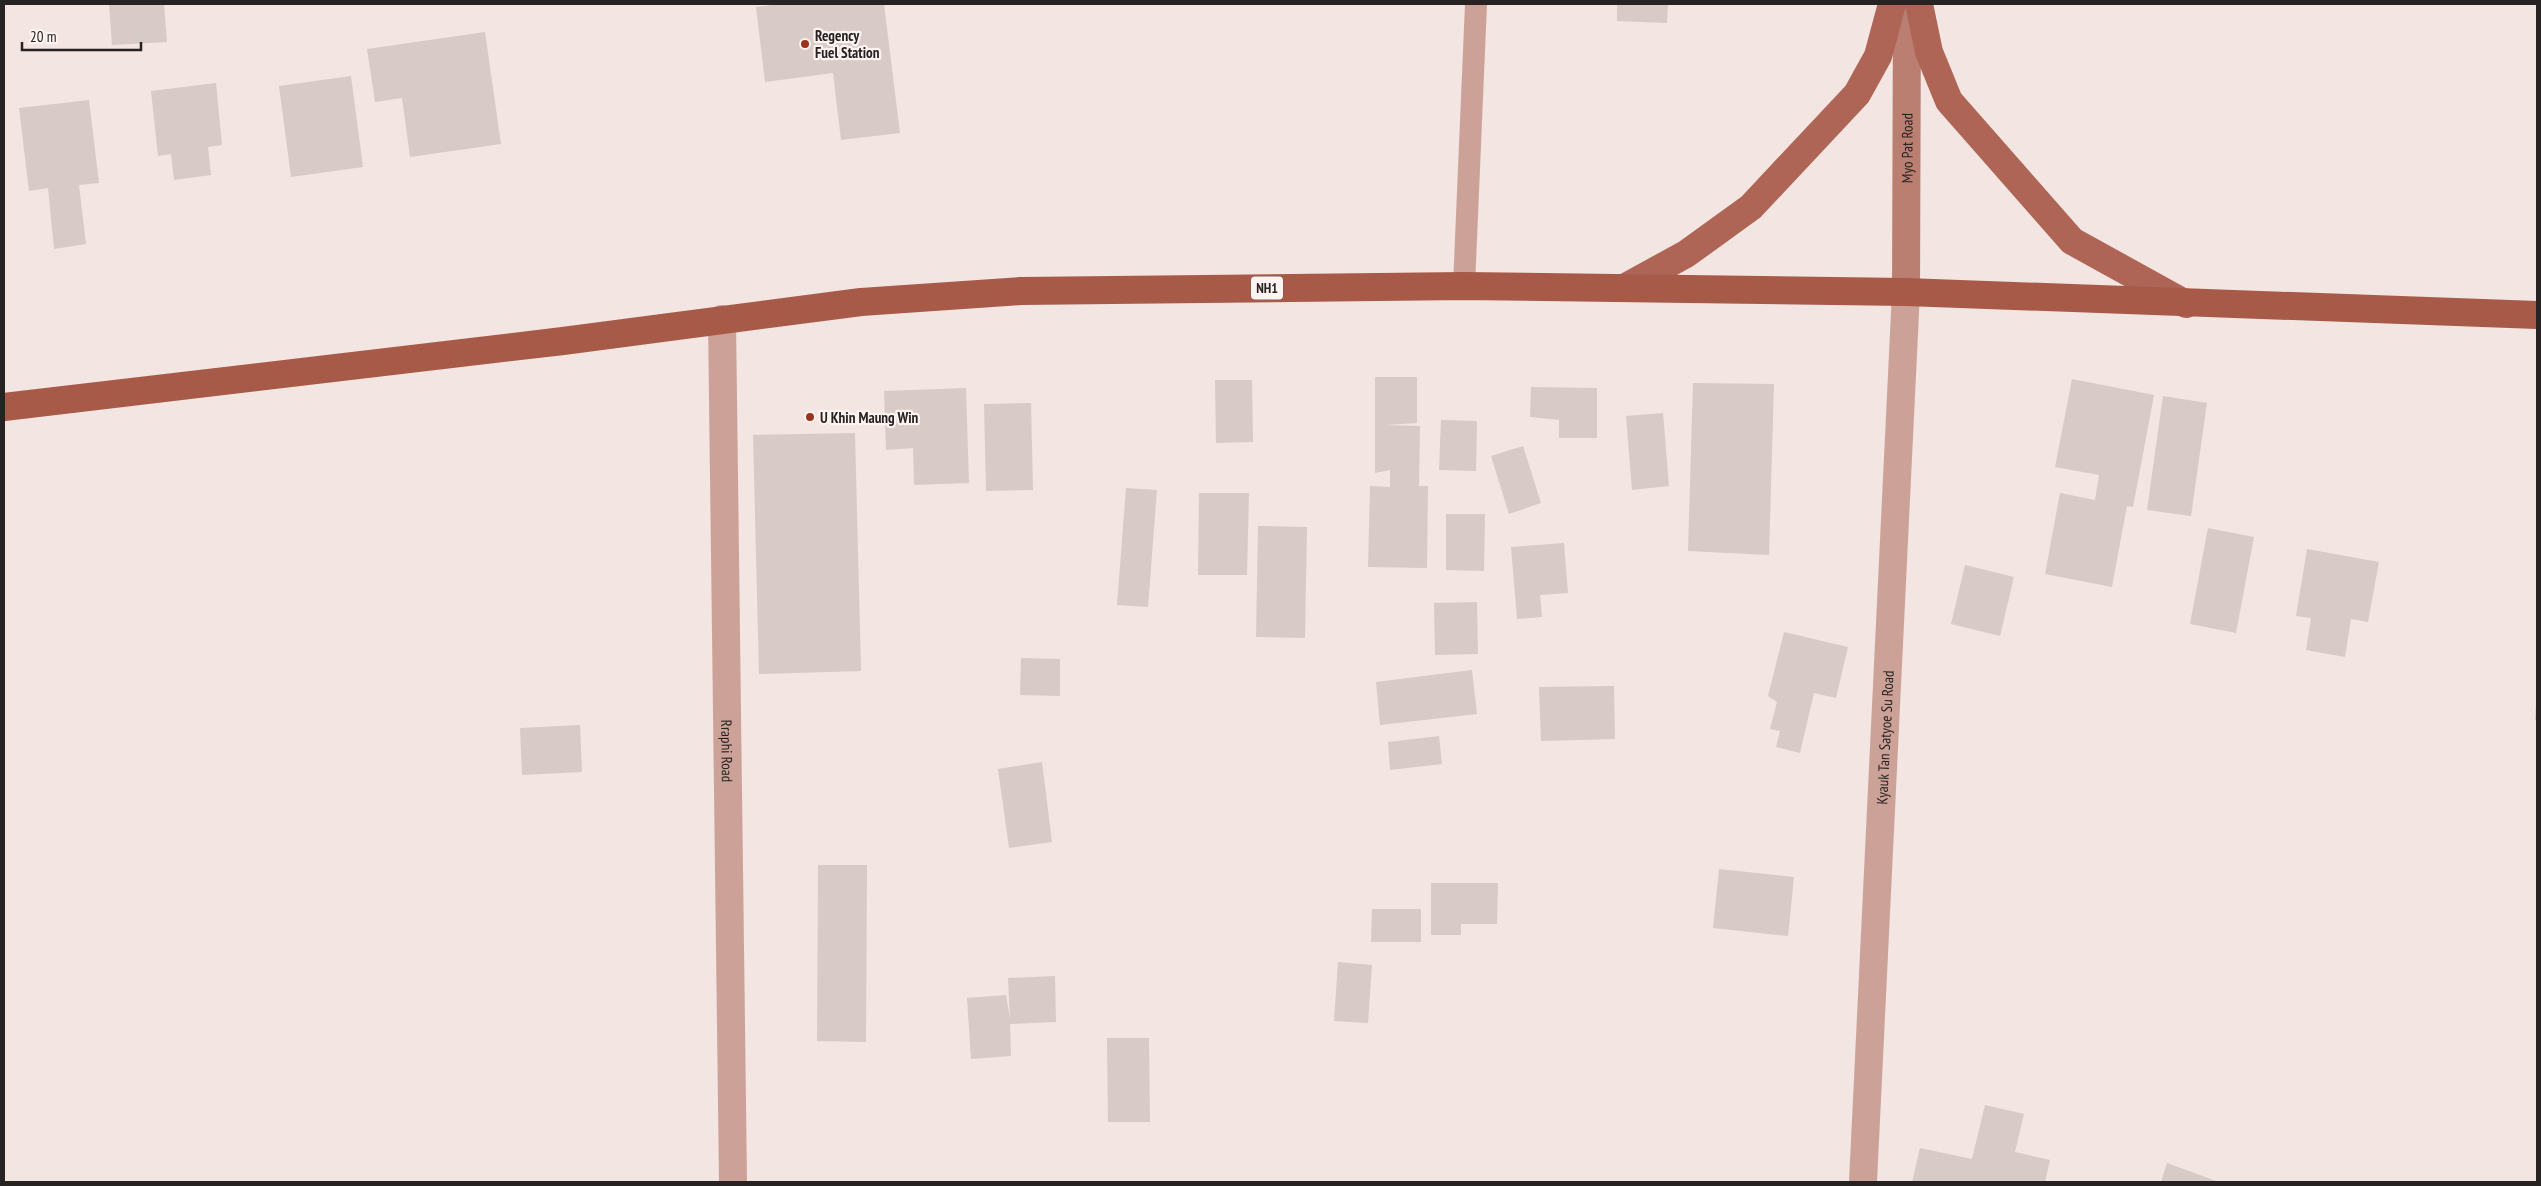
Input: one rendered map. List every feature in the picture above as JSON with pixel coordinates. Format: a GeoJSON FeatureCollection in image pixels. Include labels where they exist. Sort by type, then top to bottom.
{"type":"FeatureCollection","features":[{"type":"Feature","properties":{"kind":"highway","name":"NH1"},"geometry":{"type":"LineString","coordinates":[[4,407],[860,302],[1021,291],[1464,286],[1906,292],[2186,304],[2537,315]]}},
{"type":"Feature","properties":{"kind":"main road"},"geometry":{"type":"LineString","coordinates":[[1624,288],[1686,254],[1751,208],[1857,94],[1878,56],[1892,4]]}},
{"type":"Feature","properties":{"kind":"main road","name":"Myo Pat Road"},"geometry":{"type":"LineString","coordinates":[[1906,292],[1907,4]]}},
{"type":"Feature","properties":{"kind":"main road"},"geometry":{"type":"LineString","coordinates":[[1919,4],[1929,52],[1949,101],[2072,241],[2186,304]]}},
{"type":"Feature","properties":{"kind":"street","name":"Kyauk Tan Satyoe Su Road"},"geometry":{"type":"LineString","coordinates":[[1863,1182],[1906,292]]}},
{"type":"Feature","properties":{"kind":"street","name":"Rraphi Road"},"geometry":{"type":"LineString","coordinates":[[722,320],[733,1182]]}},
{"type":"Feature","properties":{"kind":"lane"},"geometry":{"type":"LineString","coordinates":[[1464,286],[1476,4]]}},
{"type":"Feature","properties":{"kind":"building"},"geometry":{"type":"Polygon","coordinates":[[[109,4],[164,4],[167,42],[112,45],[109,4]]]}},
{"type":"Feature","properties":{"kind":"building"},"geometry":{"type":"Polygon","coordinates":[[[780,4],[884,4],[900,133],[841,140],[833,73],[765,82],[756,7],[780,4]]]}},
{"type":"Feature","properties":{"kind":"building"},"geometry":{"type":"Polygon","coordinates":[[[1617,4],[1668,4],[1667,23],[1617,21],[1617,4]]]}},
{"type":"Feature","properties":{"kind":"building"},"geometry":{"type":"Polygon","coordinates":[[[485,32],[501,144],[410,157],[402,98],[375,102],[367,49],[485,32]]]}},
{"type":"Feature","properties":{"kind":"building"},"geometry":{"type":"Polygon","coordinates":[[[351,76],[363,167],[291,177],[279,86],[351,76]]]}},
{"type":"Feature","properties":{"kind":"building"},"geometry":{"type":"Polygon","coordinates":[[[216,83],[222,145],[208,147],[211,175],[174,180],[171,154],[158,156],[151,91],[216,83]]]}},
{"type":"Feature","properties":{"kind":"building"},"geometry":{"type":"Polygon","coordinates":[[[89,100],[99,183],[79,185],[86,244],[54,249],[48,188],[29,191],[19,108],[89,100]]]}},
{"type":"Feature","properties":{"kind":"building"},"geometry":{"type":"Polygon","coordinates":[[[1375,377],[1417,377],[1417,423],[1384,425],[1420,426],[1419,486],[1428,486],[1427,568],[1368,567],[1370,486],[1390,487],[1390,470],[1375,473],[1375,377]]]}},
{"type":"Feature","properties":{"kind":"building"},"geometry":{"type":"Polygon","coordinates":[[[2072,379],[2154,395],[2133,507],[2127,506],[2112,587],[2045,574],[2060,493],[2095,500],[2099,475],[2055,467],[2072,379]]]}},
{"type":"Feature","properties":{"kind":"building"},"geometry":{"type":"Polygon","coordinates":[[[1215,380],[1252,380],[1253,442],[1216,443],[1215,380]]]}},
{"type":"Feature","properties":{"kind":"building"},"geometry":{"type":"Polygon","coordinates":[[[1693,383],[1774,384],[1769,555],[1688,551],[1693,383]]]}},
{"type":"Feature","properties":{"kind":"building"},"geometry":{"type":"Polygon","coordinates":[[[1531,387],[1597,388],[1597,438],[1559,438],[1559,420],[1530,417],[1531,387]]]}},
{"type":"Feature","properties":{"kind":"building"},"geometry":{"type":"Polygon","coordinates":[[[966,388],[969,483],[914,485],[913,448],[886,450],[884,391],[966,388]]]}},
{"type":"Feature","properties":{"kind":"building"},"geometry":{"type":"Polygon","coordinates":[[[2163,396],[2207,403],[2191,516],[2147,510],[2163,396]]]}},
{"type":"Feature","properties":{"kind":"building"},"geometry":{"type":"Polygon","coordinates":[[[1031,403],[1033,490],[986,491],[984,404],[1031,403]]]}},
{"type":"Feature","properties":{"kind":"building"},"geometry":{"type":"Polygon","coordinates":[[[1663,413],[1669,486],[1632,490],[1626,416],[1663,413]]]}},
{"type":"Feature","properties":{"kind":"building"},"geometry":{"type":"Polygon","coordinates":[[[1441,420],[1477,421],[1476,471],[1439,470],[1441,420]]]}},
{"type":"Feature","properties":{"kind":"building"},"geometry":{"type":"Polygon","coordinates":[[[855,433],[861,671],[759,674],[753,435],[855,433]]]}},
{"type":"Feature","properties":{"kind":"building"},"geometry":{"type":"Polygon","coordinates":[[[1523,446],[1541,503],[1509,514],[1491,456],[1523,446]]]}},
{"type":"Feature","properties":{"kind":"building"},"geometry":{"type":"Polygon","coordinates":[[[1126,488],[1157,490],[1148,607],[1117,605],[1126,488]]]}},
{"type":"Feature","properties":{"kind":"building"},"geometry":{"type":"Polygon","coordinates":[[[1199,493],[1249,493],[1247,575],[1198,575],[1199,493]]]}},
{"type":"Feature","properties":{"kind":"building"},"geometry":{"type":"Polygon","coordinates":[[[1446,514],[1485,514],[1484,571],[1446,570],[1446,514]]]}},
{"type":"Feature","properties":{"kind":"building"},"geometry":{"type":"Polygon","coordinates":[[[1258,526],[1307,527],[1305,638],[1256,637],[1258,526]]]}},
{"type":"Feature","properties":{"kind":"building"},"geometry":{"type":"Polygon","coordinates":[[[2208,528],[2254,537],[2236,633],[2190,624],[2208,528]]]}},
{"type":"Feature","properties":{"kind":"building"},"geometry":{"type":"Polygon","coordinates":[[[1564,543],[1568,593],[1540,595],[1542,617],[1517,619],[1511,547],[1564,543]]]}},
{"type":"Feature","properties":{"kind":"building"},"geometry":{"type":"Polygon","coordinates":[[[2307,549],[2379,562],[2368,622],[2351,619],[2345,657],[2306,650],[2311,618],[2296,616],[2307,549]]]}},
{"type":"Feature","properties":{"kind":"building"},"geometry":{"type":"Polygon","coordinates":[[[1965,565],[2014,577],[2000,636],[1951,624],[1965,565]]]}},
{"type":"Feature","properties":{"kind":"building"},"geometry":{"type":"Polygon","coordinates":[[[1477,602],[1478,654],[1435,655],[1434,603],[1477,602]]]}},
{"type":"Feature","properties":{"kind":"building"},"geometry":{"type":"Polygon","coordinates":[[[1784,632],[1848,647],[1836,698],[1814,693],[1800,753],[1776,747],[1780,731],[1770,729],[1777,702],[1768,696],[1784,632]]]}},
{"type":"Feature","properties":{"kind":"building"},"geometry":{"type":"Polygon","coordinates":[[[1021,658],[1060,659],[1060,696],[1020,695],[1021,658]]]}},
{"type":"Feature","properties":{"kind":"building"},"geometry":{"type":"Polygon","coordinates":[[[1472,670],[1477,714],[1380,725],[1376,682],[1472,670]]]}},
{"type":"Feature","properties":{"kind":"building"},"geometry":{"type":"Polygon","coordinates":[[[1614,686],[1615,739],[1541,741],[1539,687],[1614,686]]]}},
{"type":"Feature","properties":{"kind":"building"},"geometry":{"type":"Polygon","coordinates":[[[2536,705],[2537,720],[2535,720],[2536,705]]]}},
{"type":"Feature","properties":{"kind":"building"},"geometry":{"type":"Polygon","coordinates":[[[580,725],[582,772],[522,775],[520,728],[580,725]]]}},
{"type":"Feature","properties":{"kind":"building"},"geometry":{"type":"Polygon","coordinates":[[[1439,736],[1442,764],[1390,770],[1388,742],[1439,736]]]}},
{"type":"Feature","properties":{"kind":"building"},"geometry":{"type":"Polygon","coordinates":[[[1042,762],[1052,842],[1009,848],[998,769],[1042,762]]]}},
{"type":"Feature","properties":{"kind":"building"},"geometry":{"type":"Polygon","coordinates":[[[818,865],[867,865],[866,1042],[817,1041],[818,865]]]}},
{"type":"Feature","properties":{"kind":"building"},"geometry":{"type":"Polygon","coordinates":[[[1719,869],[1794,877],[1788,936],[1713,928],[1719,869]]]}},
{"type":"Feature","properties":{"kind":"building"},"geometry":{"type":"Polygon","coordinates":[[[1431,883],[1498,883],[1497,924],[1461,924],[1461,935],[1431,935],[1431,883]]]}},
{"type":"Feature","properties":{"kind":"building"},"geometry":{"type":"Polygon","coordinates":[[[1372,909],[1421,909],[1421,942],[1371,942],[1372,909]]]}},
{"type":"Feature","properties":{"kind":"building"},"geometry":{"type":"Polygon","coordinates":[[[1338,962],[1372,965],[1368,1023],[1334,1021],[1338,962]]]}},
{"type":"Feature","properties":{"kind":"building"},"geometry":{"type":"Polygon","coordinates":[[[1055,976],[1056,1022],[1010,1024],[1011,1056],[971,1059],[967,998],[1006,995],[1010,1019],[1008,978],[1055,976]]]}},
{"type":"Feature","properties":{"kind":"building"},"geometry":{"type":"Polygon","coordinates":[[[1107,1038],[1149,1038],[1150,1122],[1108,1122],[1107,1038]]]}},
{"type":"Feature","properties":{"kind":"building"},"geometry":{"type":"Polygon","coordinates":[[[1985,1105],[2024,1114],[2015,1152],[2050,1160],[2045,1182],[1912,1182],[1920,1148],[1972,1159],[1985,1105]]]}},
{"type":"Feature","properties":{"kind":"building"},"geometry":{"type":"Polygon","coordinates":[[[2167,1163],[2219,1182],[2161,1182],[2167,1163]]]}},
{"type":"Feature","properties":{"kind":"place","name":"Regency Fuel Station"},"geometry":{"type":"Point","coordinates":[805,44]}},
{"type":"Feature","properties":{"kind":"place","name":"U Khin Maung Win"},"geometry":{"type":"Point","coordinates":[810,417]}}]}
